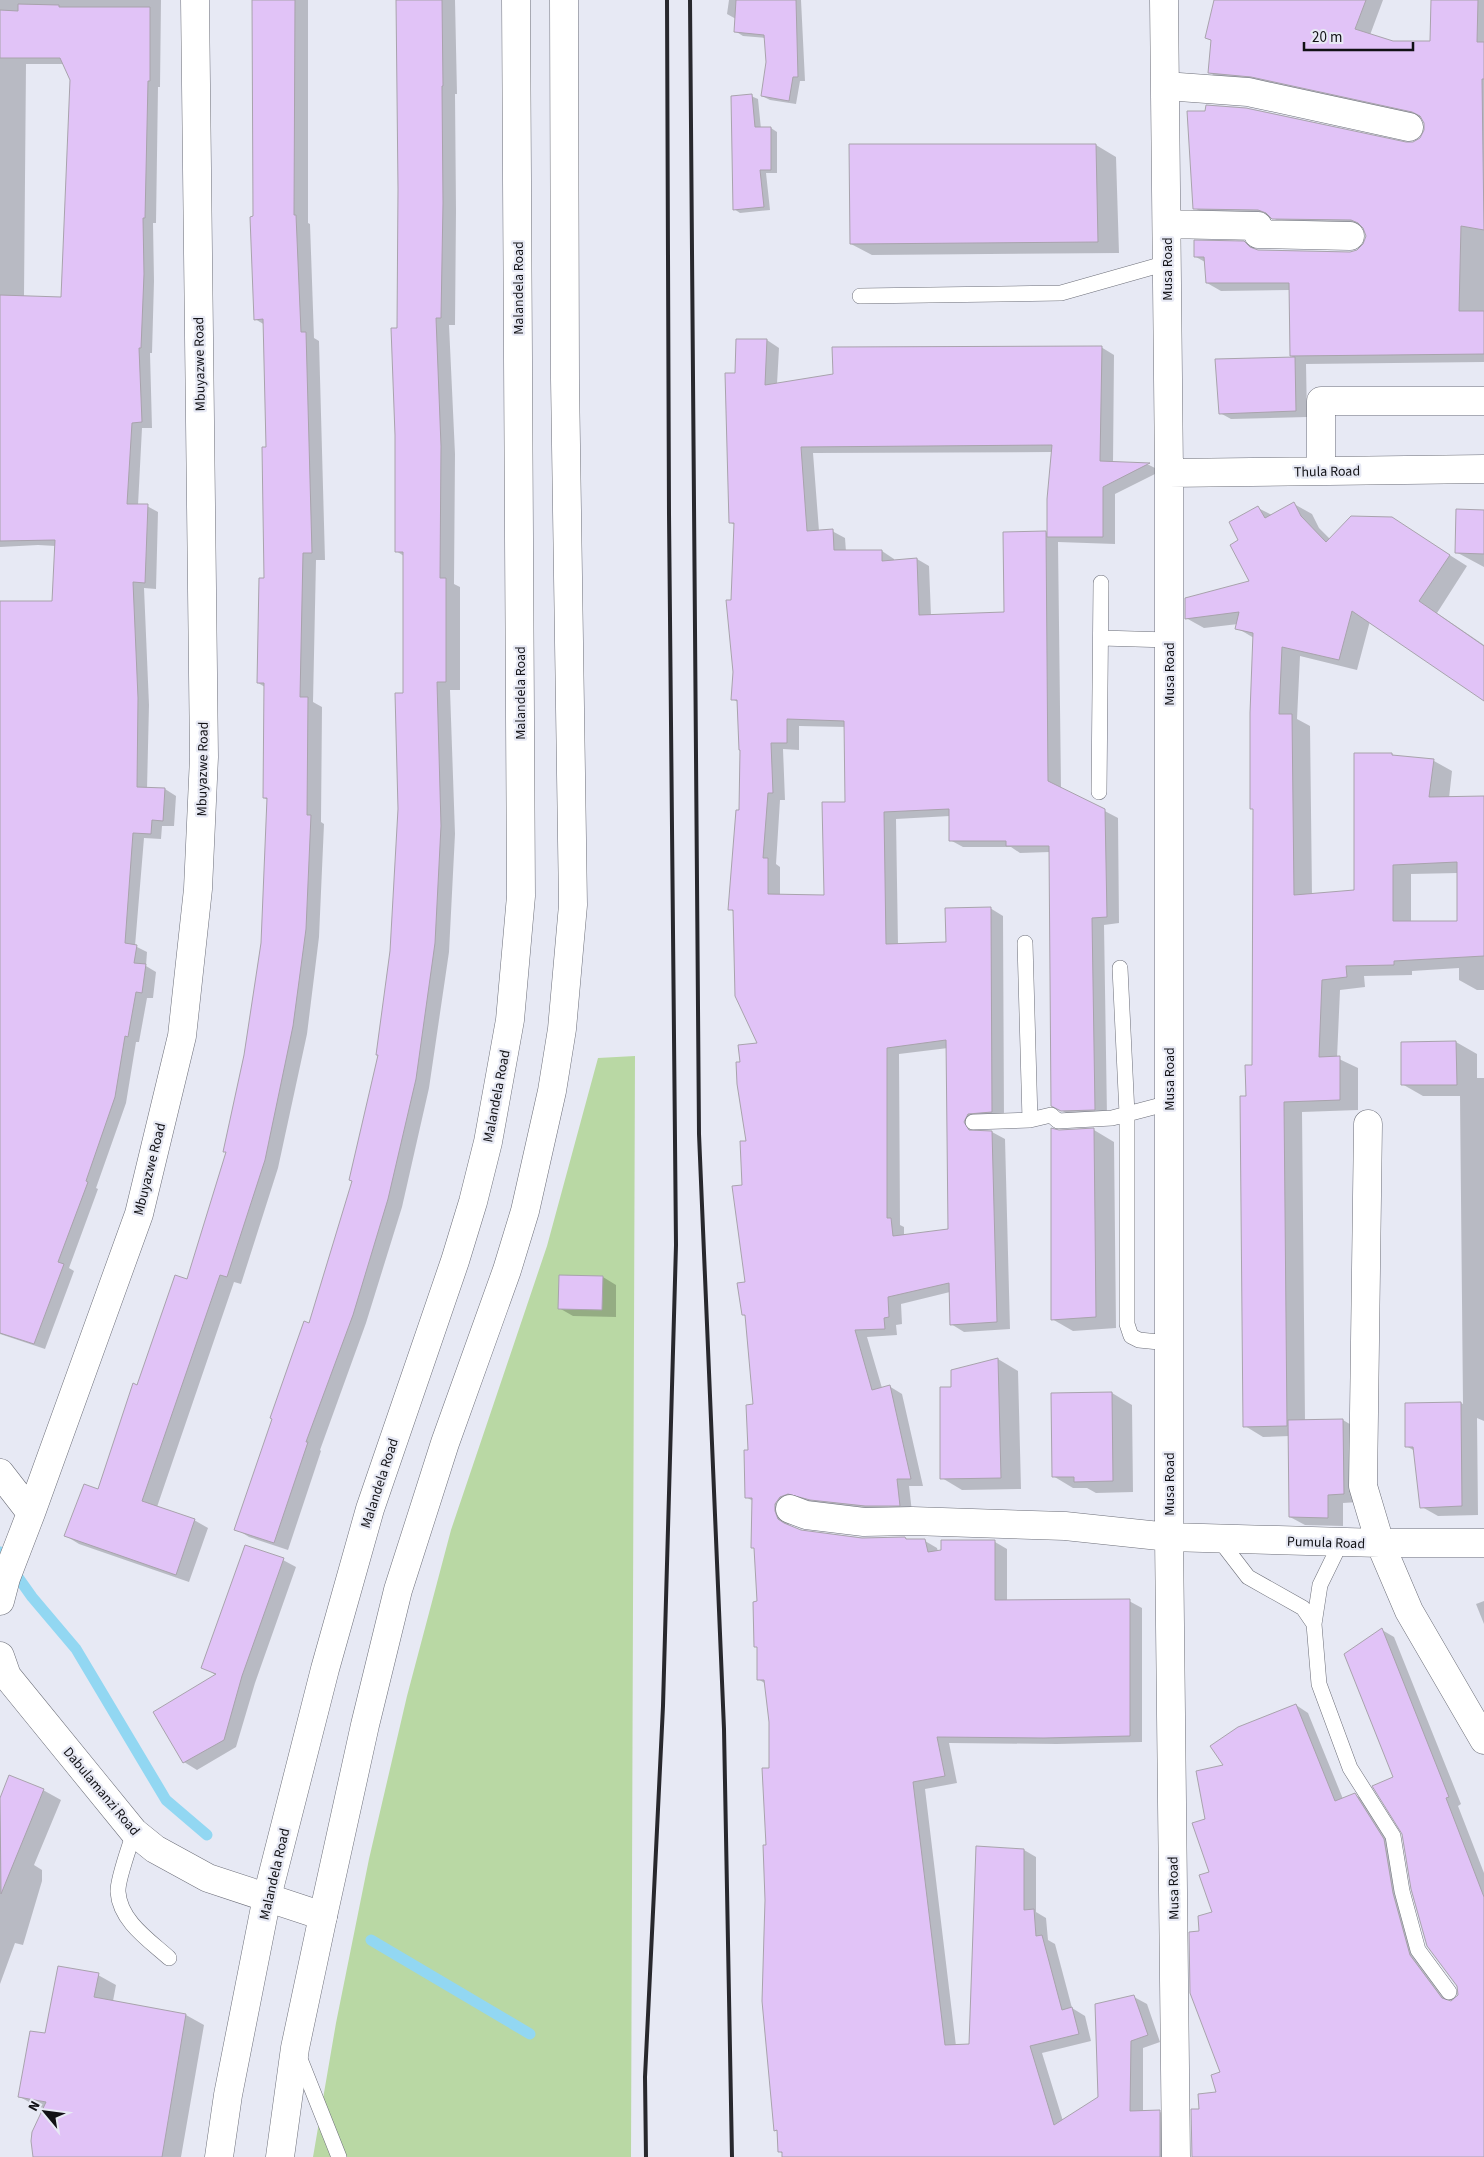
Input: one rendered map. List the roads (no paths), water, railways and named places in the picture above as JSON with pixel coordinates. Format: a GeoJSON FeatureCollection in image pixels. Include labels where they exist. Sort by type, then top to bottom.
{"type":"FeatureCollection","features":[{"type":"Feature","properties":{"kind":"street","name":"Mbuyazwe Road"},"geometry":{"type":"LineString","coordinates":[[31,1513],[139,1214],[182,1036],[196,908],[204,757],[196,0]]}},
{"type":"Feature","properties":{"kind":"street","name":"Malandela Road"},"geometry":{"type":"LineString","coordinates":[[219,2157],[228,2095],[267,1897],[325,1669],[370,1509],[455,1261],[473,1202],[488,1142],[510,1020],[521,888],[516,0]]}},
{"type":"Feature","properties":{"kind":"street"},"geometry":{"type":"LineString","coordinates":[[280,2157],[295,2048],[322,1916],[398,1590],[445,1443],[507,1270],[525,1211],[552,1091],[562,1029],[573,905],[565,379],[564,0]]}},
{"type":"Feature","properties":{"kind":"street","name":"Musa Road"},"geometry":{"type":"LineString","coordinates":[[1164,0],[1169,473],[1169,1537],[1176,2157]]}},
{"type":"Feature","properties":{"kind":"street"},"geometry":{"type":"LineString","coordinates":[[1165,86],[1248,92],[1409,127]]}},
{"type":"Feature","properties":{"kind":"street"},"geometry":{"type":"LineString","coordinates":[[1167,224],[1258,226],[1258,234],[1350,236]]}},
{"type":"Feature","properties":{"kind":"street"},"geometry":{"type":"LineString","coordinates":[[1320,471],[1321,401],[1484,400]]}},
{"type":"Feature","properties":{"kind":"street","name":"Thula Road"},"geometry":{"type":"LineString","coordinates":[[1169,473],[1484,468]]}},
{"type":"Feature","properties":{"kind":"street"},"geometry":{"type":"LineString","coordinates":[[1368,1124],[1363,1486],[1380,1543],[1409,1611],[1484,1740]]}},
{"type":"Feature","properties":{"kind":"street"},"geometry":{"type":"LineString","coordinates":[[0,1472],[31,1513],[3,1589]]}},
{"type":"Feature","properties":{"kind":"street","name":"Pumula Road"},"geometry":{"type":"LineString","coordinates":[[790,1509],[806,1515],[864,1522],[912,1520],[1065,1526],[1169,1537],[1380,1543],[1484,1543]]}},
{"type":"Feature","properties":{"kind":"street","name":"Dabulamanzi Road"},"geometry":{"type":"LineString","coordinates":[[2,1672],[134,1832],[155,1848],[208,1878],[322,1916]]}},
{"type":"Feature","properties":{"kind":"lane"},"geometry":{"type":"LineString","coordinates":[[860,296],[1061,293],[1167,262]]}},
{"type":"Feature","properties":{"kind":"lane"},"geometry":{"type":"LineString","coordinates":[[1099,792],[1101,583]]}},
{"type":"Feature","properties":{"kind":"lane"},"geometry":{"type":"LineString","coordinates":[[1101,638],[1169,640]]}},
{"type":"Feature","properties":{"kind":"lane"},"geometry":{"type":"LineString","coordinates":[[1025,943],[1030,1120]]}},
{"type":"Feature","properties":{"kind":"lane"},"geometry":{"type":"LineString","coordinates":[[1120,968],[1127,1114],[1127,1324],[1131,1336],[1139,1340],[1169,1343]]}},
{"type":"Feature","properties":{"kind":"lane"},"geometry":{"type":"LineString","coordinates":[[973,1122],[1030,1120],[1051,1115],[1058,1120],[1112,1118],[1169,1103]]}},
{"type":"Feature","properties":{"kind":"lane"},"geometry":{"type":"LineString","coordinates":[[1218,1538],[1248,1577],[1303,1608],[1314,1624]]}},
{"type":"Feature","properties":{"kind":"lane"},"geometry":{"type":"LineString","coordinates":[[1341,1542],[1320,1585],[1314,1624],[1319,1684],[1350,1768],[1393,1836],[1402,1891],[1418,1950],[1449,1992]]}},
{"type":"Feature","properties":{"kind":"lane"},"geometry":{"type":"LineString","coordinates":[[134,1832],[118,1891],[122,1911],[138,1930],[169,1958]]}},
{"type":"Feature","properties":{"kind":"lane"},"geometry":{"type":"LineString","coordinates":[[295,2048],[339,2157]]}},
{"type":"Feature","properties":{"kind":"waterway"},"geometry":{"type":"LineString","coordinates":[[0,1552],[32,1597],[76,1649],[166,1800],[207,1835]]}},
{"type":"Feature","properties":{"kind":"waterway"},"geometry":{"type":"LineString","coordinates":[[371,1940],[530,2034]]}},
{"type":"Feature","properties":{"kind":"railway"},"geometry":{"type":"LineString","coordinates":[[646,2157],[645,2077],[663,1706],[676,1245],[669,514],[667,0]]}},
{"type":"Feature","properties":{"kind":"railway"},"geometry":{"type":"LineString","coordinates":[[690,0],[699,1134],[724,1729],[732,2157]]}}]}
